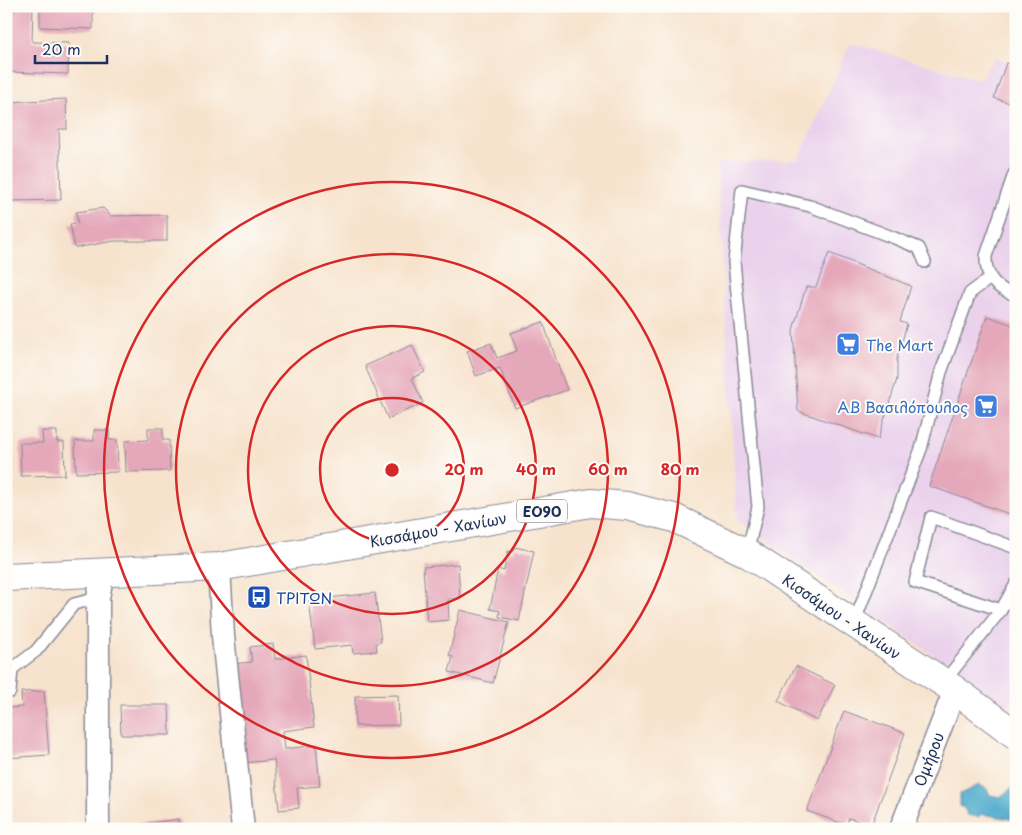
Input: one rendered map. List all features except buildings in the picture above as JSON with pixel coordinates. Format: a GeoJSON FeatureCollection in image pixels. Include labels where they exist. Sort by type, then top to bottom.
{"type":"FeatureCollection","features":[{"type":"Feature","properties":{"kind":"main road","name":"Κισσάμου - Χανίων"},"geometry":{"type":"LineString","coordinates":[[6,577],[219,567],[591,503],[627,506],[674,518],[747,553],[949,686],[1016,735]]}},
{"type":"Feature","properties":{"kind":"street"},"geometry":{"type":"LineString","coordinates":[[219,567],[223,636],[243,829]]}},
{"type":"Feature","properties":{"kind":"street"},"geometry":{"type":"LineString","coordinates":[[98,829],[98,598],[103,572]]}},
{"type":"Feature","properties":{"kind":"street","name":"Ομήρου"},"geometry":{"type":"LineString","coordinates":[[901,829],[949,686]]}},
{"type":"Feature","properties":{"kind":"lane"},"geometry":{"type":"LineString","coordinates":[[1014,174],[986,256],[986,270],[990,278],[1001,288],[1016,295]]}},
{"type":"Feature","properties":{"kind":"lane"},"geometry":{"type":"LineString","coordinates":[[747,553],[758,507],[734,262],[742,190],[810,206],[892,237],[919,248],[926,262]]}},
{"type":"Feature","properties":{"kind":"lane"},"geometry":{"type":"LineString","coordinates":[[854,623],[920,449],[941,372],[970,293],[990,278]]}},
{"type":"Feature","properties":{"kind":"lane"},"geometry":{"type":"LineString","coordinates":[[1001,610],[915,582],[931,517],[1016,548]]}},
{"type":"Feature","properties":{"kind":"lane"},"geometry":{"type":"LineString","coordinates":[[949,686],[1001,610],[1016,584]]}},
{"type":"Feature","properties":{"kind":"lane"},"geometry":{"type":"LineString","coordinates":[[10,692],[12,669],[36,652],[74,604],[98,598]]}},
{"type":"Feature","properties":{"kind":"shaded area"},"geometry":{"type":"Polygon","coordinates":[[[850,43],[979,80],[994,58],[1016,64],[1016,690],[1008,707],[737,520],[717,163],[799,160],[850,43]]]}},
{"type":"Feature","properties":{"kind":"water"},"geometry":{"type":"Polygon","coordinates":[[[979,785],[987,789],[990,795],[1000,797],[1016,785],[1016,820],[982,814],[978,817],[967,815],[965,809],[960,806],[960,794],[979,785]]]}},
{"type":"Feature","properties":{"kind":"place","name":"The Mart"},"geometry":{"type":"Point","coordinates":[848,344]}},
{"type":"Feature","properties":{"kind":"place","name":"ΑΒ Βασιλόπουλος"},"geometry":{"type":"Point","coordinates":[986,406]}},
{"type":"Feature","properties":{"kind":"place","name":"ΤΡΙΤΩΝ"},"geometry":{"type":"Point","coordinates":[259,597]}}]}
